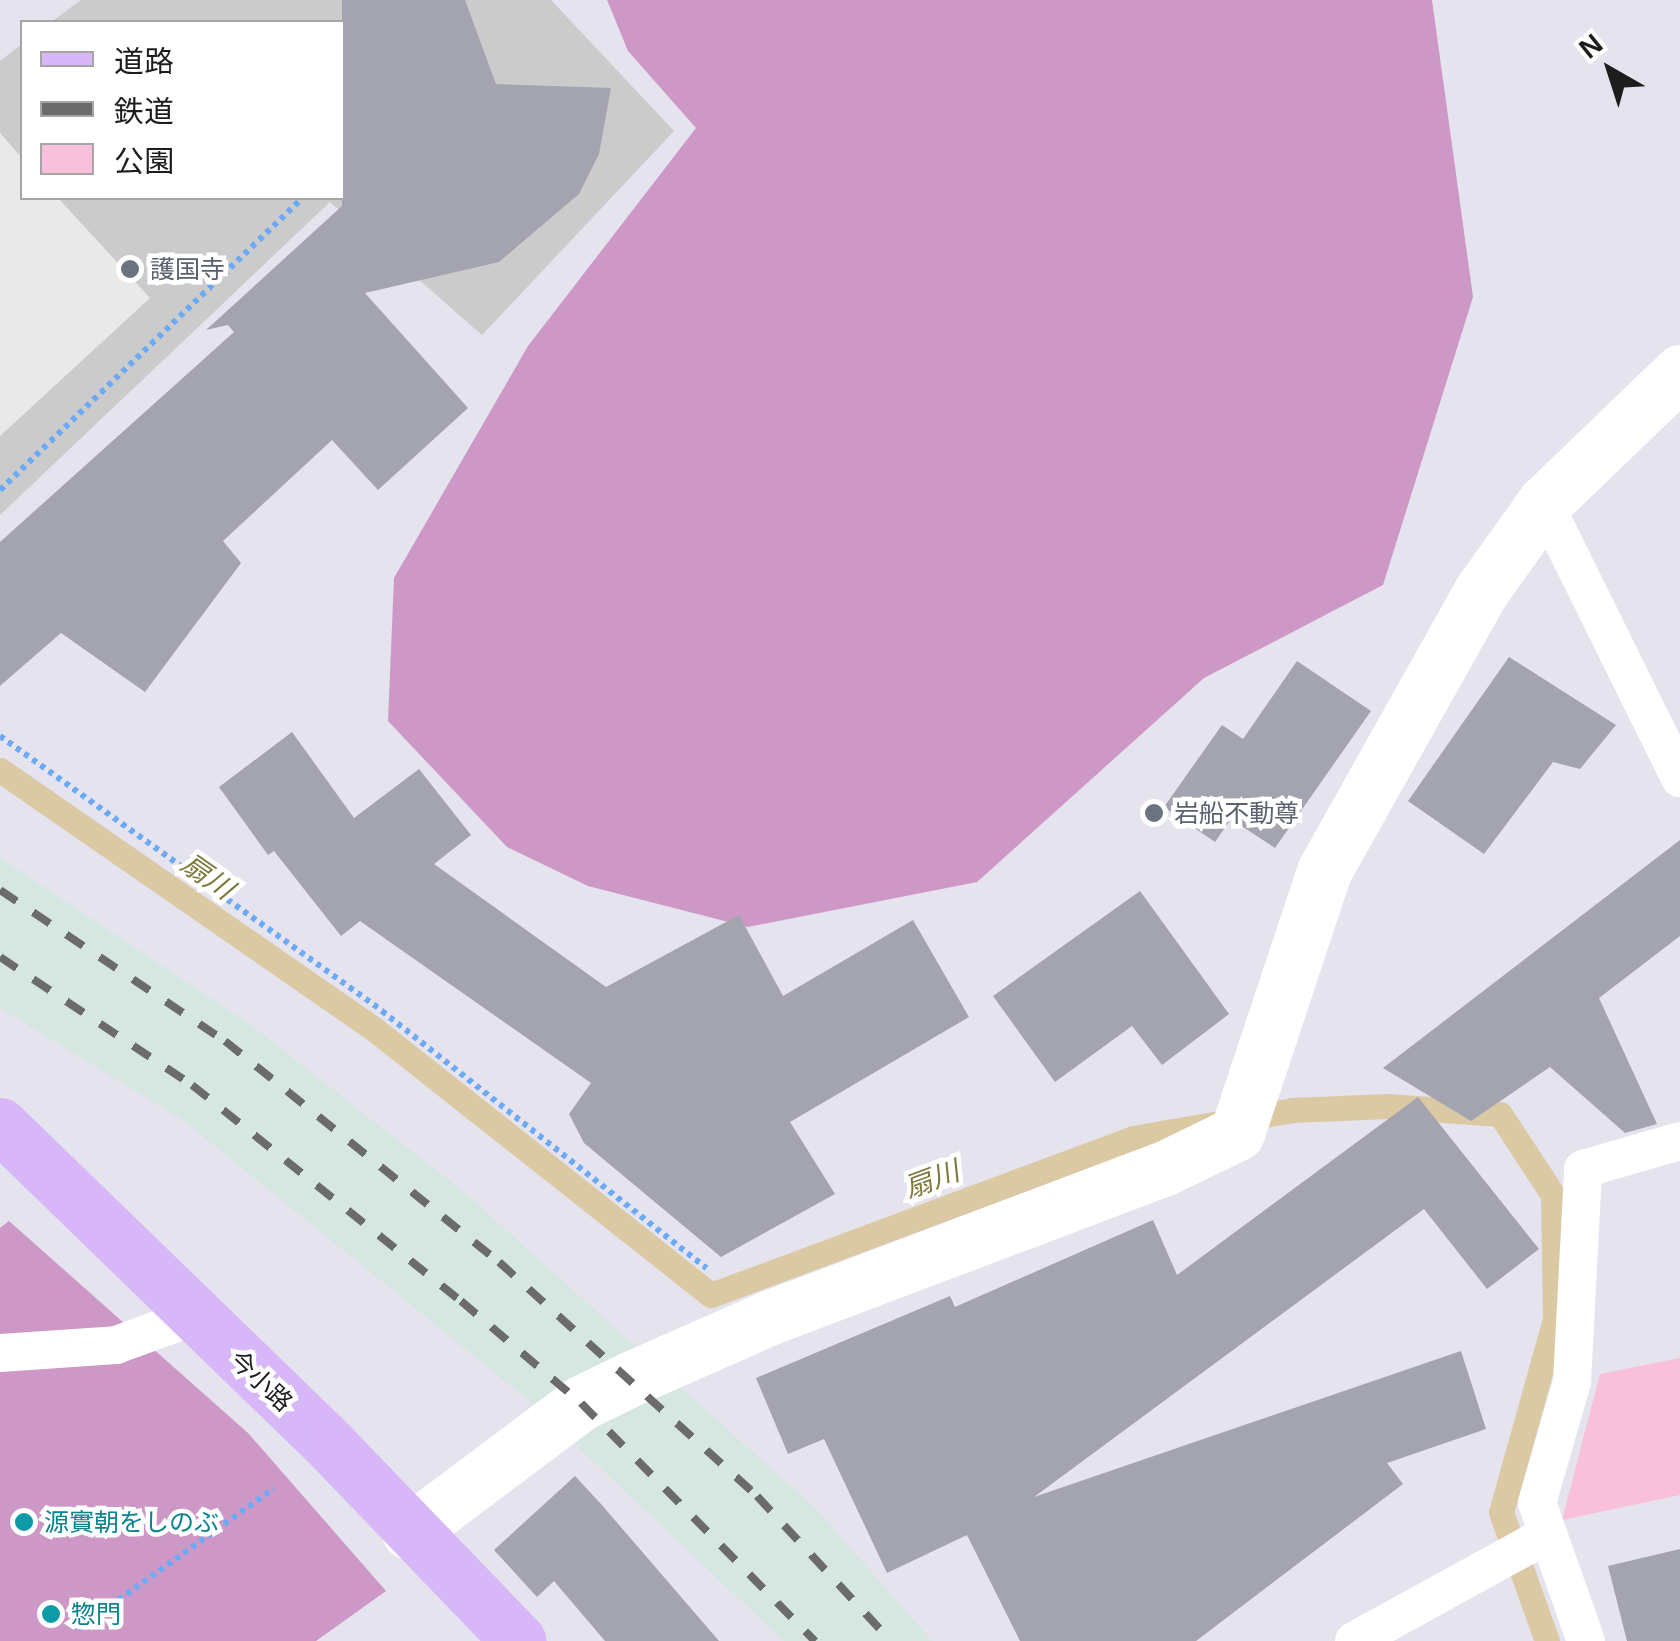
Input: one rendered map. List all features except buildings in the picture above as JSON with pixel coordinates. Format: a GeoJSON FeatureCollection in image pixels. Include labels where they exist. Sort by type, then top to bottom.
{"type":"FeatureCollection","features":[{"type":"Feature","properties":{"kind":"street"},"geometry":{"type":"LineString","coordinates":[[409,1532],[581,1403],[768,1318],[1163,1170],[1237,1134],[1324,871],[1482,590],[1544,502],[1680,372]]}},
{"type":"Feature","properties":{"kind":"street","name":"今小路"},"geometry":{"type":"LineString","coordinates":[[0,1125],[193,1317],[332,1447],[409,1532],[519,1641]]}},
{"type":"Feature","properties":{"kind":"lane"},"geometry":{"type":"LineString","coordinates":[[1544,502],[1680,778]]}},
{"type":"Feature","properties":{"kind":"lane"},"geometry":{"type":"LineString","coordinates":[[1586,1641],[1584,1623],[1545,1536],[1538,1503],[1572,1382],[1583,1169],[1680,1140]]}},
{"type":"Feature","properties":{"kind":"lane"},"geometry":{"type":"LineString","coordinates":[[0,1353],[116,1345],[193,1317]]}},
{"type":"Feature","properties":{"kind":"lane"},"geometry":{"type":"LineString","coordinates":[[1354,1641],[1545,1536]]}},
{"type":"Feature","properties":{"kind":"path"},"geometry":{"type":"LineString","coordinates":[[0,490],[300,200]]}},
{"type":"Feature","properties":{"kind":"path"},"geometry":{"type":"LineString","coordinates":[[0,736],[500,1100],[768,1318]]}},
{"type":"Feature","properties":{"kind":"path"},"geometry":{"type":"LineString","coordinates":[[78,1629],[332,1447]]}},
{"type":"Feature","properties":{"kind":"shaded area","name":"護国寺"},"geometry":{"type":"Polygon","coordinates":[[[81,0],[551,0],[674,131],[482,335],[330,202],[0,515],[0,61],[20,46],[20,200],[345,200],[345,20],[54,20],[81,0]]]}},
{"type":"Feature","properties":{"kind":"shaded area"},"geometry":{"type":"Polygon","coordinates":[[[607,0],[1432,0],[1473,297],[1383,585],[1204,678],[977,882],[748,927],[588,886],[507,847],[388,721],[394,578],[528,346],[696,128],[628,51],[607,0]]]}},
{"type":"Feature","properties":{"kind":"shaded area"},"geometry":{"type":"Polygon","coordinates":[[[0,133],[20,156],[20,200],[60,200],[150,298],[0,436],[0,133]]]}},
{"type":"Feature","properties":{"kind":"shaded area"},"geometry":{"type":"Polygon","coordinates":[[[0,858],[252,1026],[464,1192],[816,1509],[932,1641],[784,1641],[525,1397],[181,1119],[0,1008],[0,858]]]}},
{"type":"Feature","properties":{"kind":"shaded area"},"geometry":{"type":"Polygon","coordinates":[[[9,1221],[248,1433],[386,1591],[316,1641],[0,1641],[0,1228],[9,1221]]]}},
{"type":"Feature","properties":{"kind":"green space"},"geometry":{"type":"Polygon","coordinates":[[[1680,1358],[1680,1495],[1562,1520],[1600,1374],[1680,1358]]]}},
{"type":"Feature","properties":{"kind":"waterway","name":"扇川"},"geometry":{"type":"LineString","coordinates":[[0,770],[374,1029],[711,1295],[1133,1138],[1293,1110],[1388,1106],[1500,1114],[1553,1195],[1555,1319],[1501,1512],[1547,1641]]}},
{"type":"Feature","properties":{"kind":"railway"},"geometry":{"type":"LineString","coordinates":[[0,890],[225,1041],[499,1262],[757,1496],[891,1641]]}},
{"type":"Feature","properties":{"kind":"railway"},"geometry":{"type":"LineString","coordinates":[[0,957],[192,1085],[461,1301],[581,1403],[815,1641]]}},
{"type":"Feature","properties":{"kind":"place","name":"護国寺"},"geometry":{"type":"Point","coordinates":[130,269]}},
{"type":"Feature","properties":{"kind":"place","name":"岩船不動尊"},"geometry":{"type":"Point","coordinates":[1154,813]}},
{"type":"Feature","properties":{"kind":"place","name":"源實朝をしのぶ"},"geometry":{"type":"Point","coordinates":[24,1522]}},
{"type":"Feature","properties":{"kind":"place","name":"惣門"},"geometry":{"type":"Point","coordinates":[51,1614]}}]}
